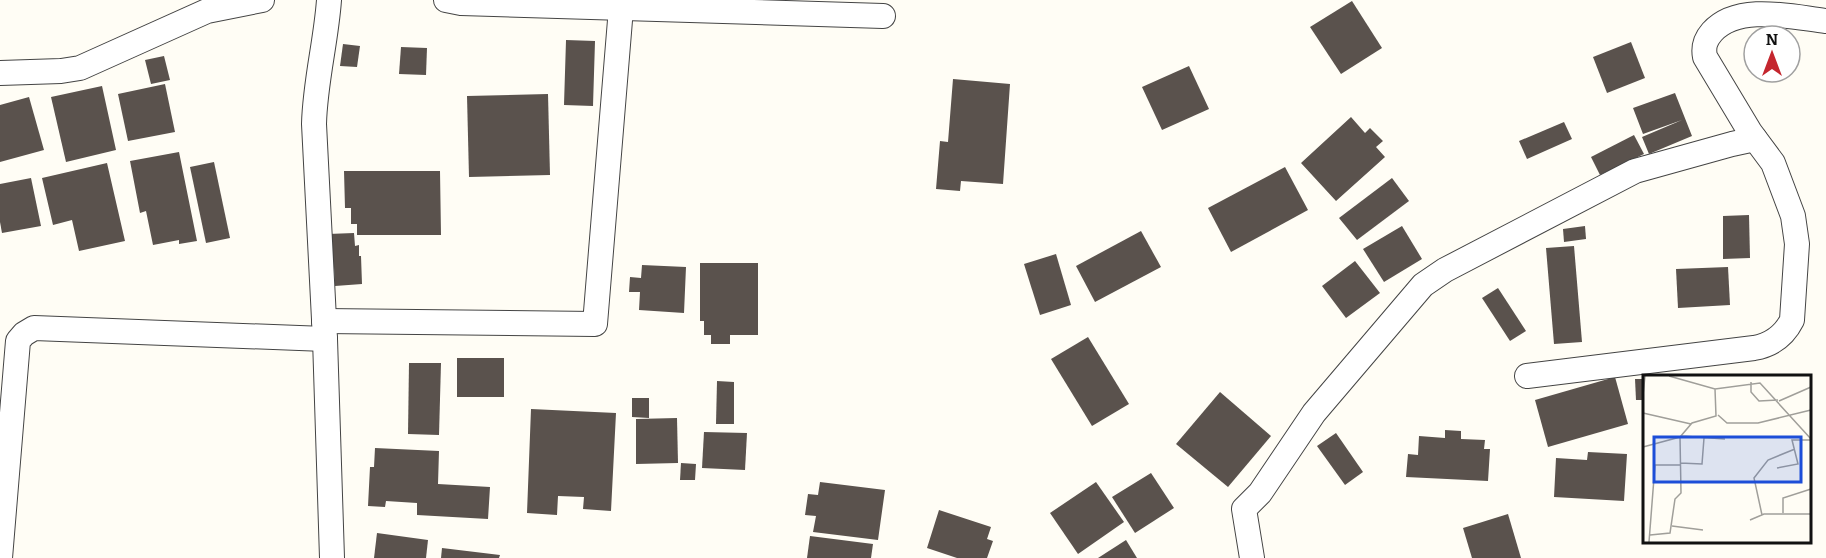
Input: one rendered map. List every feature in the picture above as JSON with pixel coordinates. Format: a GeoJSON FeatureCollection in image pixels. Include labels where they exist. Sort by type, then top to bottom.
{"type":"FeatureCollection","features":[{"type":"Feature","properties":{"kind":"street"},"geometry":{"type":"LineString","coordinates":[[0,73],[61,71],[80,68],[207,11],[262,0]]}},
{"type":"Feature","properties":{"kind":"street"},"geometry":{"type":"LineString","coordinates":[[329,0],[327,30],[315,94],[314,124],[325,330],[332,558]]}},
{"type":"Feature","properties":{"kind":"street"},"geometry":{"type":"LineString","coordinates":[[446,0],[461,3],[883,16]]}},
{"type":"Feature","properties":{"kind":"street"},"geometry":{"type":"LineString","coordinates":[[0,558],[18,341],[24,333],[34,328],[325,330],[595,324],[621,8]]}},
{"type":"Feature","properties":{"kind":"street"},"geometry":{"type":"LineString","coordinates":[[1527,376],[1754,348],[1765,346],[1786,330],[1792,320],[1797,244],[1788,199],[1773,163],[1755,139],[1706,57],[1703,47],[1718,26],[1740,16],[1759,14],[1826,21]]}},
{"type":"Feature","properties":{"kind":"street"},"geometry":{"type":"LineString","coordinates":[[1252,558],[1244,509],[1260,493],[1314,413],[1423,285],[1445,270],[1635,171],[1755,139]]}},
{"type":"Feature","properties":{"kind":"building"},"geometry":{"type":"Polygon","coordinates":[[[1352,1],[1382,48],[1341,74],[1310,27],[1352,1]]]}},
{"type":"Feature","properties":{"kind":"building"},"geometry":{"type":"Polygon","coordinates":[[[566,40],[595,41],[593,106],[564,105],[566,40]]]}},
{"type":"Feature","properties":{"kind":"building"},"geometry":{"type":"Polygon","coordinates":[[[1631,42],[1645,78],[1607,93],[1593,57],[1631,42]]]}},
{"type":"Feature","properties":{"kind":"building"},"geometry":{"type":"Polygon","coordinates":[[[343,44],[360,46],[357,67],[340,66],[343,44]]]}},
{"type":"Feature","properties":{"kind":"building"},"geometry":{"type":"Polygon","coordinates":[[[401,47],[427,48],[426,75],[399,74],[401,47]]]}},
{"type":"Feature","properties":{"kind":"building"},"geometry":{"type":"Polygon","coordinates":[[[164,56],[170,80],[151,84],[145,60],[164,56]]]}},
{"type":"Feature","properties":{"kind":"building"},"geometry":{"type":"Polygon","coordinates":[[[1189,66],[1209,109],[1162,130],[1142,87],[1189,66]]]}},
{"type":"Feature","properties":{"kind":"building"},"geometry":{"type":"Polygon","coordinates":[[[953,79],[1010,84],[1003,184],[961,181],[960,191],[936,189],[940,141],[948,142],[953,79]]]}},
{"type":"Feature","properties":{"kind":"building"},"geometry":{"type":"Polygon","coordinates":[[[165,84],[175,132],[128,141],[118,94],[165,84]]]}},
{"type":"Feature","properties":{"kind":"building"},"geometry":{"type":"Polygon","coordinates":[[[102,86],[116,150],[66,162],[51,97],[102,86]]]}},
{"type":"Feature","properties":{"kind":"building"},"geometry":{"type":"Polygon","coordinates":[[[1675,93],[1692,136],[1649,154],[1642,137],[1682,120],[1643,134],[1633,108],[1675,93]]]}},
{"type":"Feature","properties":{"kind":"building"},"geometry":{"type":"Polygon","coordinates":[[[548,94],[550,175],[469,177],[467,96],[548,94]]]}},
{"type":"Feature","properties":{"kind":"building"},"geometry":{"type":"Polygon","coordinates":[[[29,97],[44,150],[0,162],[0,105],[29,97]]]}},
{"type":"Feature","properties":{"kind":"building"},"geometry":{"type":"Polygon","coordinates":[[[1351,117],[1365,133],[1370,128],[1383,141],[1376,147],[1385,157],[1336,201],[1301,163],[1351,117]]]}},
{"type":"Feature","properties":{"kind":"building"},"geometry":{"type":"Polygon","coordinates":[[[1564,122],[1572,139],[1527,159],[1519,141],[1564,122]]]}},
{"type":"Feature","properties":{"kind":"building"},"geometry":{"type":"Polygon","coordinates":[[[1634,135],[1644,154],[1600,175],[1591,157],[1634,135]]]}},
{"type":"Feature","properties":{"kind":"building"},"geometry":{"type":"Polygon","coordinates":[[[179,152],[197,241],[179,244],[179,240],[153,245],[146,211],[140,213],[130,161],[179,152]]]}},
{"type":"Feature","properties":{"kind":"building"},"geometry":{"type":"Polygon","coordinates":[[[214,162],[230,238],[206,243],[190,167],[214,162]]]}},
{"type":"Feature","properties":{"kind":"building"},"geometry":{"type":"Polygon","coordinates":[[[107,163],[125,241],[79,251],[72,220],[53,225],[42,178],[107,163]]]}},
{"type":"Feature","properties":{"kind":"building"},"geometry":{"type":"Polygon","coordinates":[[[1285,167],[1308,210],[1231,252],[1208,208],[1285,167]]]}},
{"type":"Feature","properties":{"kind":"building"},"geometry":{"type":"Polygon","coordinates":[[[344,171],[440,171],[441,235],[357,235],[357,224],[351,224],[351,208],[345,208],[344,171]]]}},
{"type":"Feature","properties":{"kind":"building"},"geometry":{"type":"Polygon","coordinates":[[[31,178],[41,226],[2,233],[0,184],[31,178]]]}},
{"type":"Feature","properties":{"kind":"building"},"geometry":{"type":"Polygon","coordinates":[[[1392,178],[1409,201],[1357,240],[1339,218],[1392,178]]]}},
{"type":"Feature","properties":{"kind":"building"},"geometry":{"type":"Polygon","coordinates":[[[1749,215],[1750,258],[1723,259],[1723,216],[1749,215]]]}},
{"type":"Feature","properties":{"kind":"building"},"geometry":{"type":"Polygon","coordinates":[[[1402,226],[1422,259],[1384,282],[1363,249],[1402,226]]]}},
{"type":"Feature","properties":{"kind":"building"},"geometry":{"type":"Polygon","coordinates":[[[1585,226],[1586,239],[1564,242],[1563,229],[1585,226]]]}},
{"type":"Feature","properties":{"kind":"building"},"geometry":{"type":"Polygon","coordinates":[[[1141,231],[1161,267],[1095,302],[1076,266],[1141,231]]]}},
{"type":"Feature","properties":{"kind":"building"},"geometry":{"type":"Polygon","coordinates":[[[354,233],[355,246],[359,245],[359,256],[361,256],[362,284],[335,286],[334,267],[329,267],[328,234],[354,233]]]}},
{"type":"Feature","properties":{"kind":"building"},"geometry":{"type":"Polygon","coordinates":[[[1574,246],[1582,342],[1554,344],[1546,248],[1574,246]]]}},
{"type":"Feature","properties":{"kind":"building"},"geometry":{"type":"Polygon","coordinates":[[[1056,254],[1071,305],[1040,315],[1024,264],[1056,254]]]}},
{"type":"Feature","properties":{"kind":"building"},"geometry":{"type":"Polygon","coordinates":[[[1355,261],[1380,293],[1346,318],[1322,286],[1355,261]]]}},
{"type":"Feature","properties":{"kind":"building"},"geometry":{"type":"Polygon","coordinates":[[[700,263],[758,263],[758,335],[730,335],[730,344],[711,344],[711,335],[704,335],[704,321],[700,321],[700,263]]]}},
{"type":"Feature","properties":{"kind":"building"},"geometry":{"type":"Polygon","coordinates":[[[642,265],[686,267],[684,313],[639,310],[640,292],[629,292],[630,277],[641,278],[642,265]]]}},
{"type":"Feature","properties":{"kind":"building"},"geometry":{"type":"Polygon","coordinates":[[[1728,267],[1730,305],[1678,308],[1676,269],[1728,267]]]}},
{"type":"Feature","properties":{"kind":"building"},"geometry":{"type":"Polygon","coordinates":[[[1498,288],[1526,331],[1510,341],[1482,298],[1498,288]]]}},
{"type":"Feature","properties":{"kind":"building"},"geometry":{"type":"Polygon","coordinates":[[[1088,337],[1129,404],[1092,426],[1051,359],[1088,337]]]}},
{"type":"Feature","properties":{"kind":"building"},"geometry":{"type":"Polygon","coordinates":[[[457,358],[504,358],[504,397],[457,397],[457,358]]]}},
{"type":"Feature","properties":{"kind":"building"},"geometry":{"type":"Polygon","coordinates":[[[409,363],[441,363],[439,435],[408,434],[409,363]]]}},
{"type":"Feature","properties":{"kind":"building"},"geometry":{"type":"Polygon","coordinates":[[[1615,377],[1628,424],[1548,447],[1535,400],[1615,377]]]}},
{"type":"Feature","properties":{"kind":"building"},"geometry":{"type":"Polygon","coordinates":[[[1635,379],[1643,379],[1643,400],[1636,400],[1635,379]]]}},
{"type":"Feature","properties":{"kind":"building"},"geometry":{"type":"Polygon","coordinates":[[[717,381],[734,382],[734,424],[716,424],[717,381]]]}},
{"type":"Feature","properties":{"kind":"building"},"geometry":{"type":"Polygon","coordinates":[[[1220,392],[1271,436],[1228,487],[1176,444],[1220,392]]]}},
{"type":"Feature","properties":{"kind":"building"},"geometry":{"type":"Polygon","coordinates":[[[632,398],[649,398],[649,418],[632,417],[632,398]]]}},
{"type":"Feature","properties":{"kind":"building"},"geometry":{"type":"Polygon","coordinates":[[[531,409],[616,413],[611,511],[583,509],[584,497],[558,496],[557,515],[527,513],[531,409]]]}},
{"type":"Feature","properties":{"kind":"building"},"geometry":{"type":"Polygon","coordinates":[[[677,418],[678,463],[636,464],[636,419],[677,418]]]}},
{"type":"Feature","properties":{"kind":"building"},"geometry":{"type":"Polygon","coordinates":[[[1445,430],[1461,431],[1461,439],[1485,440],[1484,449],[1490,449],[1488,481],[1406,477],[1408,454],[1418,455],[1419,436],[1445,438],[1445,430]]]}},
{"type":"Feature","properties":{"kind":"building"},"geometry":{"type":"Polygon","coordinates":[[[704,432],[747,433],[745,470],[702,468],[704,432]]]}},
{"type":"Feature","properties":{"kind":"building"},"geometry":{"type":"Polygon","coordinates":[[[1336,433],[1363,472],[1345,485],[1317,446],[1336,433]]]}},
{"type":"Feature","properties":{"kind":"building"},"geometry":{"type":"Polygon","coordinates":[[[375,448],[439,451],[438,484],[490,487],[488,519],[417,515],[417,503],[386,501],[385,507],[368,506],[370,467],[374,467],[375,448]]]}},
{"type":"Feature","properties":{"kind":"building"},"geometry":{"type":"Polygon","coordinates":[[[1588,452],[1627,454],[1624,501],[1554,497],[1556,458],[1587,460],[1588,452]]]}},
{"type":"Feature","properties":{"kind":"building"},"geometry":{"type":"Polygon","coordinates":[[[681,463],[696,464],[695,480],[680,480],[681,463]]]}},
{"type":"Feature","properties":{"kind":"building"},"geometry":{"type":"Polygon","coordinates":[[[1151,473],[1174,508],[1135,533],[1112,497],[1151,473]]]}},
{"type":"Feature","properties":{"kind":"building"},"geometry":{"type":"Polygon","coordinates":[[[820,482],[885,490],[878,540],[813,532],[816,516],[805,515],[808,494],[818,495],[820,482]]]}},
{"type":"Feature","properties":{"kind":"building"},"geometry":{"type":"Polygon","coordinates":[[[1096,482],[1124,522],[1078,554],[1050,513],[1096,482]]]}},
{"type":"Feature","properties":{"kind":"building"},"geometry":{"type":"Polygon","coordinates":[[[939,510],[991,527],[987,539],[993,541],[987,558],[957,558],[927,548],[939,510]]]}},
{"type":"Feature","properties":{"kind":"building"},"geometry":{"type":"Polygon","coordinates":[[[1508,514],[1521,558],[1472,558],[1463,528],[1508,514]]]}},
{"type":"Feature","properties":{"kind":"building"},"geometry":{"type":"Polygon","coordinates":[[[377,533],[428,540],[426,558],[374,558],[377,533]]]}},
{"type":"Feature","properties":{"kind":"building"},"geometry":{"type":"Polygon","coordinates":[[[810,536],[873,544],[871,558],[807,558],[810,536]]]}},
{"type":"Feature","properties":{"kind":"building"},"geometry":{"type":"Polygon","coordinates":[[[1126,540],[1137,558],[1098,558],[1126,540]]]}},
{"type":"Feature","properties":{"kind":"building"},"geometry":{"type":"Polygon","coordinates":[[[442,548],[500,555],[499,558],[441,558],[442,548]]]}}]}
